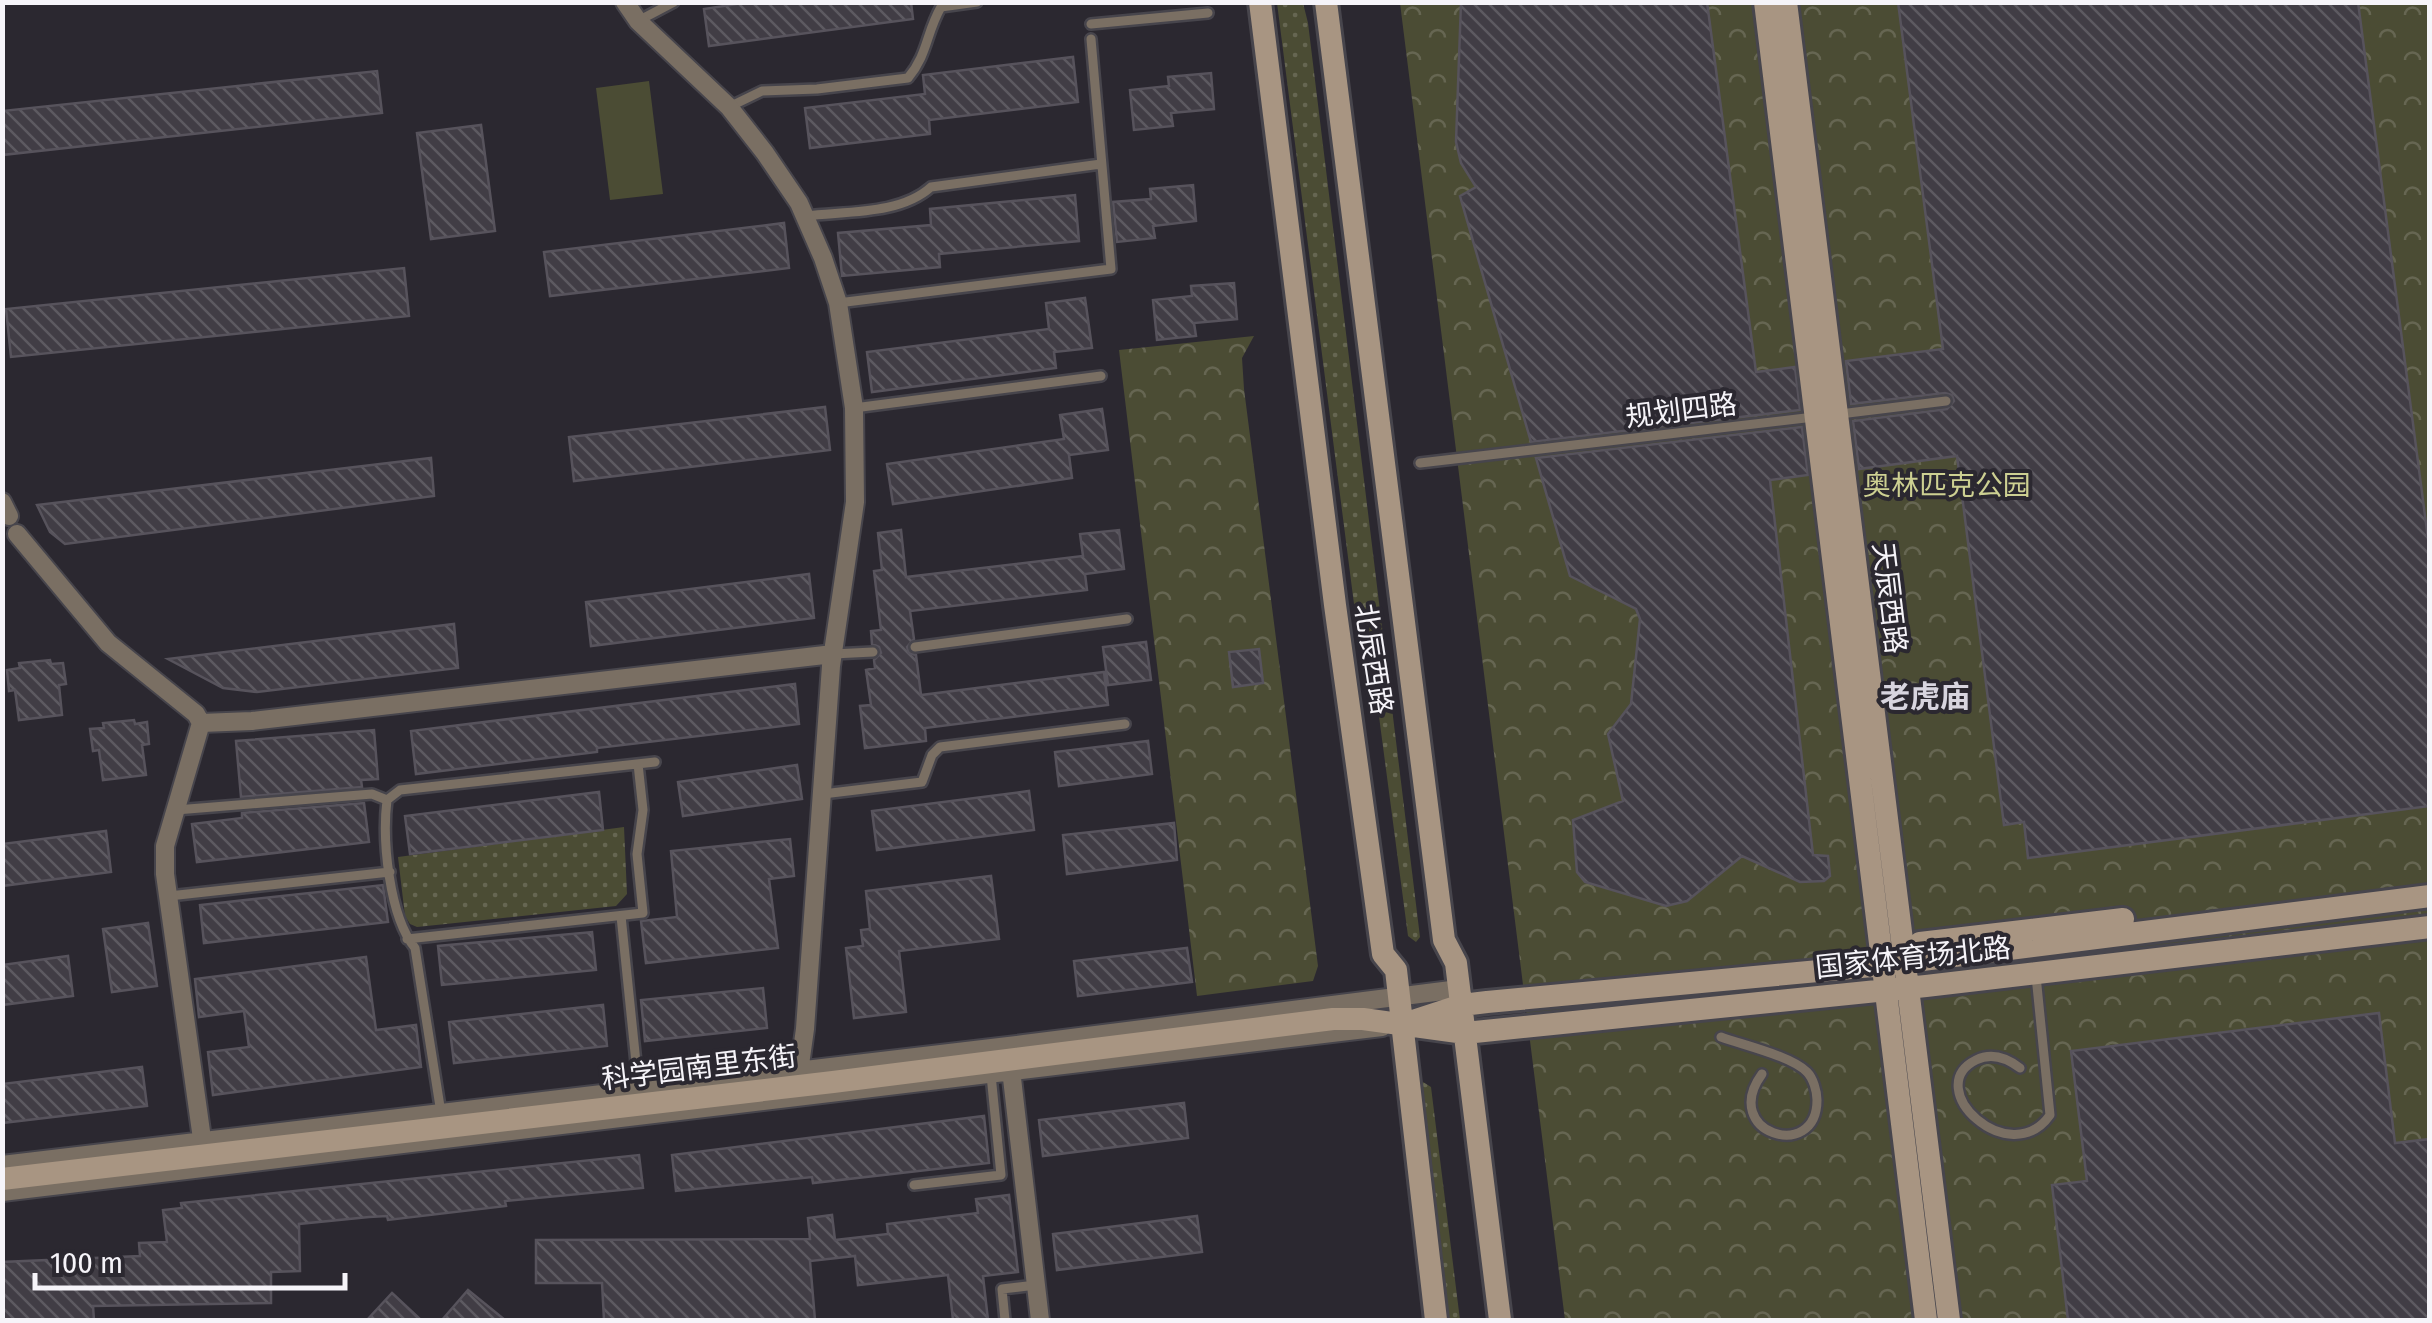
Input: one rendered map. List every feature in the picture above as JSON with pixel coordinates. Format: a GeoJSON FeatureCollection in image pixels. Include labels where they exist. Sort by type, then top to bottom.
{"type":"FeatureCollection","features":[{"type":"Feature","properties":{"kind":"street"},"geometry":{"type":"LineString","coordinates":[[626,2],[638,21],[729,107],[765,152],[805,216],[838,303],[854,408],[856,502],[833,654],[805,1029],[797,1085]]}},
{"type":"Feature","properties":{"kind":"street","name":"北辰西路"},"geometry":{"type":"LineString","coordinates":[[1260,2],[1383,954],[1396,970],[1436,1320]]}},
{"type":"Feature","properties":{"kind":"street","name":"北辰西路"},"geometry":{"type":"LineString","coordinates":[[1326,2],[1444,940],[1456,964],[1500,1320]]}},
{"type":"Feature","properties":{"kind":"street","name":"天辰西路"},"geometry":{"type":"LineString","coordinates":[[1765,2],[1894,964],[1926,1320]]}},
{"type":"Feature","properties":{"kind":"street","name":"天辰西路"},"geometry":{"type":"LineString","coordinates":[[1786,2],[1837,414],[1894,964]]}},
{"type":"Feature","properties":{"kind":"street"},"geometry":{"type":"LineString","coordinates":[[8,523],[108,643],[202,723]]}},
{"type":"Feature","properties":{"kind":"street"},"geometry":{"type":"LineString","coordinates":[[202,723],[833,654]]}},
{"type":"Feature","properties":{"kind":"street"},"geometry":{"type":"LineString","coordinates":[[202,723],[164,846],[204,1156]]}},
{"type":"Feature","properties":{"kind":"street","name":"国家体育场北路"},"geometry":{"type":"LineString","coordinates":[[1894,964],[1920,943],[2430,883]]}},
{"type":"Feature","properties":{"kind":"street","name":"国家体育场北路"},"geometry":{"type":"LineString","coordinates":[[1463,1012],[1894,964],[2430,896]]}},
{"type":"Feature","properties":{"kind":"street","name":"国家体育场北路"},"geometry":{"type":"LineString","coordinates":[[1463,1012],[1897,989],[2430,927]]}},
{"type":"Feature","properties":{"kind":"street","name":"天辰西路"},"geometry":{"type":"LineString","coordinates":[[1897,989],[1948,1320]]}},
{"type":"Feature","properties":{"kind":"street"},"geometry":{"type":"LineString","coordinates":[[1040,1320],[1002,1063],[1399,996],[1463,1012]]}},
{"type":"Feature","properties":{"kind":"street"},"geometry":{"type":"LineString","coordinates":[[1402,1024],[1463,1012]]}},
{"type":"Feature","properties":{"kind":"street","name":"科学园南里东街"},"geometry":{"type":"LineString","coordinates":[[2,1179],[1002,1063],[1332,1018],[1402,1024]]}},
{"type":"Feature","properties":{"kind":"street"},"geometry":{"type":"LineString","coordinates":[[2,1166],[204,1156]]}},
{"type":"Feature","properties":{"kind":"street"},"geometry":{"type":"LineString","coordinates":[[2,1192],[204,1156]]}},
{"type":"Feature","properties":{"kind":"lane"},"geometry":{"type":"LineString","coordinates":[[638,21],[674,2]]}},
{"type":"Feature","properties":{"kind":"lane"},"geometry":{"type":"LineString","coordinates":[[729,107],[762,91],[908,78],[923,60],[932,23],[941,6],[976,2]]}},
{"type":"Feature","properties":{"kind":"lane"},"geometry":{"type":"LineString","coordinates":[[1091,24],[1208,12]]}},
{"type":"Feature","properties":{"kind":"lane"},"geometry":{"type":"LineString","coordinates":[[838,303],[1111,270],[1091,39]]}},
{"type":"Feature","properties":{"kind":"lane"},"geometry":{"type":"LineString","coordinates":[[805,216],[895,205],[918,199],[931,187],[1100,164]]}},
{"type":"Feature","properties":{"kind":"lane"},"geometry":{"type":"LineString","coordinates":[[854,408],[1101,376]]}},
{"type":"Feature","properties":{"kind":"lane","name":"规划四路"},"geometry":{"type":"LineString","coordinates":[[1420,464],[1946,401]]}},
{"type":"Feature","properties":{"kind":"lane"},"geometry":{"type":"LineString","coordinates":[[915,646],[1126,619]]}},
{"type":"Feature","properties":{"kind":"lane"},"geometry":{"type":"LineString","coordinates":[[833,654],[873,652]]}},
{"type":"Feature","properties":{"kind":"lane"},"geometry":{"type":"LineString","coordinates":[[823,794],[922,782],[932,755],[940,746],[1125,724]]}},
{"type":"Feature","properties":{"kind":"lane"},"geometry":{"type":"LineString","coordinates":[[387,800],[400,790],[655,762]]}},
{"type":"Feature","properties":{"kind":"lane"},"geometry":{"type":"LineString","coordinates":[[407,939],[643,913],[637,854],[643,810],[638,764]]}},
{"type":"Feature","properties":{"kind":"lane"},"geometry":{"type":"LineString","coordinates":[[176,810],[372,794],[387,800]]}},
{"type":"Feature","properties":{"kind":"lane"},"geometry":{"type":"LineString","coordinates":[[387,800],[396,910],[407,939],[415,948],[443,1127]]}},
{"type":"Feature","properties":{"kind":"lane"},"geometry":{"type":"LineString","coordinates":[[168,896],[390,872]]}},
{"type":"Feature","properties":{"kind":"lane"},"geometry":{"type":"LineString","coordinates":[[621,916],[640,1103]]}},
{"type":"Feature","properties":{"kind":"lane"},"geometry":{"type":"LineString","coordinates":[[2020,1068],[2008,1058],[1978,1058],[1957,1080],[1958,1096],[1967,1110],[1979,1121],[2012,1136],[2028,1135],[2041,1128],[2050,1115],[2036,973]]}},
{"type":"Feature","properties":{"kind":"lane"},"geometry":{"type":"LineString","coordinates":[[1721,1037],[1794,1063],[1808,1073],[1818,1093],[1812,1123],[1796,1134],[1776,1136],[1763,1128],[1751,1101],[1753,1086],[1762,1074]]}},
{"type":"Feature","properties":{"kind":"lane"},"geometry":{"type":"LineString","coordinates":[[914,1186],[1001,1175],[1002,1063]]}},
{"type":"Feature","properties":{"kind":"lane"},"geometry":{"type":"LineString","coordinates":[[1005,1320],[1002,1289],[1036,1285]]}},
{"type":"Feature","properties":{"kind":"green space"},"geometry":{"type":"Polygon","coordinates":[[[1277,3],[1303,3],[1308,23],[1420,937],[1416,942],[1408,936],[1375,686],[1354,604],[1277,3]]]}},
{"type":"Feature","properties":{"kind":"green space","name":"奥林匹克公园"},"geometry":{"type":"Polygon","coordinates":[[[1400,3],[2429,3],[2429,1320],[1565,1320],[1400,3]]]}},
{"type":"Feature","properties":{"kind":"green space"},"geometry":{"type":"Polygon","coordinates":[[[649,81],[663,194],[610,200],[596,88],[649,81]]]}},
{"type":"Feature","properties":{"kind":"green space"},"geometry":{"type":"Polygon","coordinates":[[[1254,336],[1242,358],[1244,389],[1318,966],[1313,981],[1197,996],[1119,350],[1254,336]]]}},
{"type":"Feature","properties":{"kind":"green space"},"geometry":{"type":"Polygon","coordinates":[[[624,827],[627,894],[616,906],[417,927],[405,916],[398,857],[624,827]]]}},
{"type":"Feature","properties":{"kind":"green space"},"geometry":{"type":"Polygon","coordinates":[[[1423,1082],[1431,1087],[1460,1320],[1445,1320],[1418,1084],[1423,1082]]]}},
{"type":"Feature","properties":{"kind":"building"},"geometry":{"type":"Polygon","coordinates":[[[750,2],[911,2],[913,19],[709,46],[704,9],[750,2]]]}},
{"type":"Feature","properties":{"kind":"building"},"geometry":{"type":"Polygon","coordinates":[[[1461,2],[1707,2],[1756,372],[1795,367],[1800,410],[1531,442],[1460,196],[1476,187],[1461,163],[1456,142],[1461,2]]]}},
{"type":"Feature","properties":{"kind":"building"},"geometry":{"type":"Polygon","coordinates":[[[1898,2],[2358,2],[2430,554],[2430,806],[2028,858],[2024,822],[2004,825],[1957,456],[1859,469],[1853,421],[1947,409],[1954,401],[1952,395],[1945,393],[1851,404],[1846,361],[1943,349],[1898,2]]]}},
{"type":"Feature","properties":{"kind":"building"},"geometry":{"type":"Polygon","coordinates":[[[1073,57],[1078,102],[929,120],[930,134],[810,148],[805,108],[925,94],[923,75],[1073,57]]]}},
{"type":"Feature","properties":{"kind":"building"},"geometry":{"type":"Polygon","coordinates":[[[377,71],[382,113],[2,155],[2,111],[377,71]]]}},
{"type":"Feature","properties":{"kind":"building"},"geometry":{"type":"Polygon","coordinates":[[[1211,73],[1214,109],[1171,113],[1173,126],[1134,130],[1130,90],[1169,86],[1168,77],[1211,73]]]}},
{"type":"Feature","properties":{"kind":"building"},"geometry":{"type":"Polygon","coordinates":[[[481,125],[495,231],[431,239],[417,133],[481,125]]]}},
{"type":"Feature","properties":{"kind":"building"},"geometry":{"type":"Polygon","coordinates":[[[1193,185],[1196,221],[1153,226],[1155,238],[1117,242],[1113,202],[1151,199],[1150,189],[1193,185]]]}},
{"type":"Feature","properties":{"kind":"building"},"geometry":{"type":"Polygon","coordinates":[[[1075,195],[1079,241],[939,254],[940,267],[842,276],[838,233],[931,225],[930,209],[1075,195]]]}},
{"type":"Feature","properties":{"kind":"building"},"geometry":{"type":"Polygon","coordinates":[[[784,223],[789,268],[550,296],[544,252],[784,223]]]}},
{"type":"Feature","properties":{"kind":"building"},"geometry":{"type":"Polygon","coordinates":[[[404,268],[409,316],[11,357],[6,309],[404,268]]]}},
{"type":"Feature","properties":{"kind":"building"},"geometry":{"type":"Polygon","coordinates":[[[1234,283],[1237,319],[1194,323],[1196,336],[1157,340],[1153,300],[1192,296],[1191,286],[1234,283]]]}},
{"type":"Feature","properties":{"kind":"building"},"geometry":{"type":"Polygon","coordinates":[[[1085,298],[1092,348],[1054,352],[1056,368],[872,392],[867,352],[1049,329],[1046,303],[1085,298]]]}},
{"type":"Feature","properties":{"kind":"building"},"geometry":{"type":"Polygon","coordinates":[[[825,407],[830,450],[574,481],[569,437],[825,407]]]}},
{"type":"Feature","properties":{"kind":"building"},"geometry":{"type":"Polygon","coordinates":[[[1102,409],[1108,450],[1069,455],[1072,478],[893,504],[887,464],[1064,439],[1060,415],[1102,409]]]}},
{"type":"Feature","properties":{"kind":"building"},"geometry":{"type":"Polygon","coordinates":[[[1802,427],[1808,475],[1770,480],[1813,855],[1828,856],[1830,876],[1824,881],[1800,882],[1742,856],[1687,901],[1666,906],[1585,882],[1577,872],[1573,820],[1623,801],[1608,734],[1631,704],[1640,619],[1636,609],[1570,576],[1536,458],[1802,427]]]}},
{"type":"Feature","properties":{"kind":"building"},"geometry":{"type":"Polygon","coordinates":[[[431,458],[434,496],[65,544],[50,532],[37,505],[431,458]]]}},
{"type":"Feature","properties":{"kind":"building"},"geometry":{"type":"Polygon","coordinates":[[[901,530],[906,577],[1083,556],[1080,534],[1119,530],[1124,569],[1085,574],[1087,590],[910,611],[914,639],[907,647],[909,653],[916,655],[921,695],[1104,672],[1108,705],[925,728],[926,741],[865,748],[860,706],[871,705],[866,670],[875,668],[874,660],[881,653],[872,644],[871,631],[881,630],[874,571],[882,570],[878,533],[901,530]]]}},
{"type":"Feature","properties":{"kind":"building"},"geometry":{"type":"Polygon","coordinates":[[[809,574],[814,618],[591,646],[586,602],[809,574]]]}},
{"type":"Feature","properties":{"kind":"building"},"geometry":{"type":"Polygon","coordinates":[[[454,624],[458,668],[257,692],[223,688],[168,659],[454,624]]]}},
{"type":"Feature","properties":{"kind":"building"},"geometry":{"type":"Polygon","coordinates":[[[1146,642],[1151,680],[1108,685],[1103,647],[1146,642]]]}},
{"type":"Feature","properties":{"kind":"building"},"geometry":{"type":"Polygon","coordinates":[[[1259,649],[1263,683],[1233,687],[1229,652],[1259,649]]]}},
{"type":"Feature","properties":{"kind":"building"},"geometry":{"type":"Polygon","coordinates":[[[50,660],[51,664],[63,663],[66,684],[59,685],[62,715],[19,720],[15,690],[9,691],[7,670],[20,668],[19,663],[50,660]]]}},
{"type":"Feature","properties":{"kind":"building"},"geometry":{"type":"Polygon","coordinates":[[[795,684],[799,724],[416,774],[411,731],[795,684]]]}},
{"type":"Feature","properties":{"kind":"building"},"geometry":{"type":"Polygon","coordinates":[[[134,720],[135,724],[147,722],[149,744],[142,745],[146,775],[103,780],[99,750],[93,751],[90,729],[104,728],[103,723],[134,720]]]}},
{"type":"Feature","properties":{"kind":"building"},"geometry":{"type":"Polygon","coordinates":[[[374,730],[378,779],[361,780],[362,787],[241,797],[236,741],[374,730]]]}},
{"type":"Feature","properties":{"kind":"building"},"geometry":{"type":"Polygon","coordinates":[[[1148,741],[1152,774],[1059,786],[1055,752],[1148,741]]]}},
{"type":"Feature","properties":{"kind":"building"},"geometry":{"type":"Polygon","coordinates":[[[797,765],[802,799],[683,816],[678,782],[797,765]]]}},
{"type":"Feature","properties":{"kind":"building"},"geometry":{"type":"Polygon","coordinates":[[[1029,791],[1034,830],[877,850],[872,811],[1029,791]]]}},
{"type":"Feature","properties":{"kind":"building"},"geometry":{"type":"Polygon","coordinates":[[[599,792],[603,830],[410,854],[405,816],[599,792]]]}},
{"type":"Feature","properties":{"kind":"building"},"geometry":{"type":"Polygon","coordinates":[[[364,803],[369,842],[197,862],[192,824],[242,818],[242,813],[364,803]]]}},
{"type":"Feature","properties":{"kind":"building"},"geometry":{"type":"Polygon","coordinates":[[[1174,823],[1177,860],[1067,874],[1063,835],[1174,823]]]}},
{"type":"Feature","properties":{"kind":"building"},"geometry":{"type":"Polygon","coordinates":[[[106,831],[111,872],[2,886],[2,844],[106,831]]]}},
{"type":"Feature","properties":{"kind":"building"},"geometry":{"type":"Polygon","coordinates":[[[790,839],[794,876],[769,879],[778,948],[646,963],[641,921],[677,917],[671,851],[790,839]]]}},
{"type":"Feature","properties":{"kind":"building"},"geometry":{"type":"Polygon","coordinates":[[[991,876],[999,939],[899,951],[906,1012],[854,1018],[846,948],[863,946],[861,930],[870,929],[866,891],[991,876]]]}},
{"type":"Feature","properties":{"kind":"building"},"geometry":{"type":"Polygon","coordinates":[[[383,885],[388,922],[204,943],[200,905],[383,885]]]}},
{"type":"Feature","properties":{"kind":"building"},"geometry":{"type":"Polygon","coordinates":[[[148,923],[157,986],[112,992],[103,929],[148,923]]]}},
{"type":"Feature","properties":{"kind":"building"},"geometry":{"type":"Polygon","coordinates":[[[592,932],[596,970],[442,985],[438,946],[592,932]]]}},
{"type":"Feature","properties":{"kind":"building"},"geometry":{"type":"Polygon","coordinates":[[[1187,948],[1192,982],[1078,996],[1074,961],[1187,948]]]}},
{"type":"Feature","properties":{"kind":"building"},"geometry":{"type":"Polygon","coordinates":[[[68,956],[73,996],[2,1005],[2,965],[68,956]]]}},
{"type":"Feature","properties":{"kind":"building"},"geometry":{"type":"Polygon","coordinates":[[[366,957],[376,1030],[416,1025],[421,1067],[213,1095],[208,1052],[249,1047],[244,1011],[199,1017],[195,979],[366,957]]]}},
{"type":"Feature","properties":{"kind":"building"},"geometry":{"type":"Polygon","coordinates":[[[763,988],[767,1028],[645,1041],[641,1000],[763,988]]]}},
{"type":"Feature","properties":{"kind":"building"},"geometry":{"type":"Polygon","coordinates":[[[603,1005],[607,1046],[454,1063],[449,1022],[603,1005]]]}},
{"type":"Feature","properties":{"kind":"building"},"geometry":{"type":"Polygon","coordinates":[[[2379,1013],[2395,1143],[2430,1139],[2430,1320],[2068,1320],[2052,1185],[2087,1181],[2071,1051],[2379,1013]]]}},
{"type":"Feature","properties":{"kind":"building"},"geometry":{"type":"Polygon","coordinates":[[[142,1067],[147,1106],[2,1123],[2,1084],[142,1067]]]}},
{"type":"Feature","properties":{"kind":"building"},"geometry":{"type":"Polygon","coordinates":[[[1184,1103],[1188,1138],[1043,1156],[1039,1120],[1184,1103]]]}},
{"type":"Feature","properties":{"kind":"building"},"geometry":{"type":"Polygon","coordinates":[[[984,1116],[989,1163],[813,1183],[812,1177],[676,1191],[672,1155],[984,1116]]]}},
{"type":"Feature","properties":{"kind":"building"},"geometry":{"type":"Polygon","coordinates":[[[639,1155],[643,1188],[505,1201],[506,1206],[388,1220],[387,1216],[299,1224],[300,1271],[271,1272],[271,1303],[93,1306],[94,1320],[2,1320],[2,1262],[140,1256],[139,1243],[167,1242],[163,1210],[182,1208],[181,1203],[639,1155]]]}},
{"type":"Feature","properties":{"kind":"building"},"geometry":{"type":"Polygon","coordinates":[[[1009,1195],[1018,1272],[983,1276],[988,1320],[953,1320],[948,1275],[858,1285],[855,1256],[810,1261],[815,1320],[604,1320],[602,1283],[536,1283],[536,1240],[810,1239],[808,1218],[832,1215],[835,1240],[888,1234],[887,1224],[978,1213],[976,1199],[1009,1195]]]}},
{"type":"Feature","properties":{"kind":"building"},"geometry":{"type":"Polygon","coordinates":[[[1197,1216],[1202,1252],[1057,1270],[1053,1234],[1197,1216]]]}},
{"type":"Feature","properties":{"kind":"building"},"geometry":{"type":"Polygon","coordinates":[[[468,1290],[505,1320],[442,1320],[468,1290]]]}},
{"type":"Feature","properties":{"kind":"building"},"geometry":{"type":"Polygon","coordinates":[[[392,1293],[421,1320],[367,1320],[392,1293]]]}},
{"type":"Feature","properties":{"kind":"district","name":"老虎庙"},"geometry":{"type":"Point","coordinates":[1925,697]}}]}
